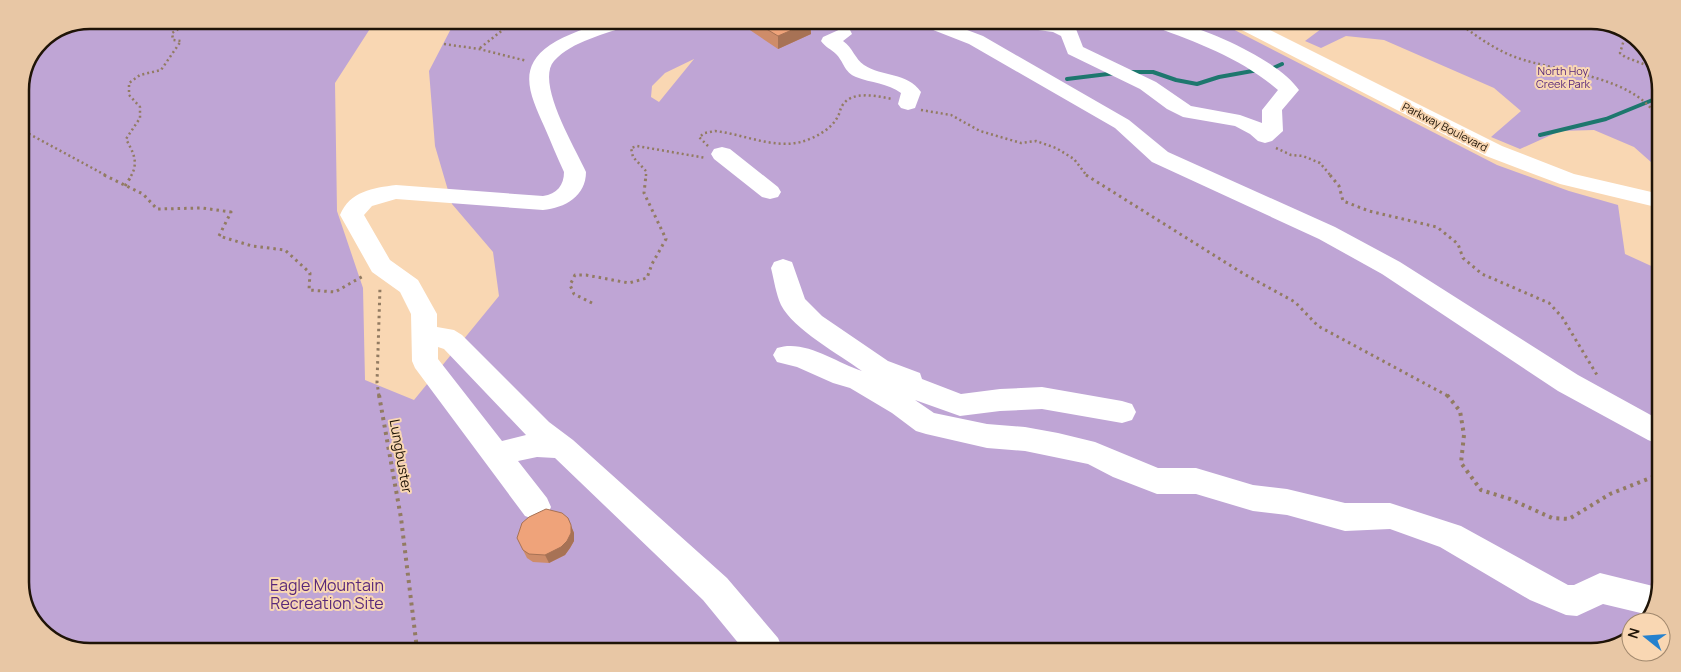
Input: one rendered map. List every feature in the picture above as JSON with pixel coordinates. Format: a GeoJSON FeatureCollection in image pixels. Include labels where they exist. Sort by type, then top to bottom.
{"type":"FeatureCollection","features":[{"type":"Feature","properties":{"kind":"street","name":"Parkway Boulevard"},"geometry":{"type":"LineString","coordinates":[[1254,29],[1494,151],[1568,179],[1652,199]]}},
{"type":"Feature","properties":{"kind":"lane"},"geometry":{"type":"LineString","coordinates":[[536,507],[425,361],[424,314],[408,286],[381,266],[352,215],[353,210],[359,204],[374,196],[396,192],[543,203],[553,202],[568,194],[575,181],[575,172],[541,96],[538,86],[542,65],[562,46],[604,29]]}},
{"type":"Feature","properties":{"kind":"lane"},"geometry":{"type":"LineString","coordinates":[[947,29],[976,40],[1122,124],[1160,157],[1327,233],[1391,268],[1568,383],[1652,429]]}},
{"type":"Feature","properties":{"kind":"lane"},"geometry":{"type":"LineString","coordinates":[[1067,29],[1076,50],[1116,68],[1151,88],[1176,108],[1193,114],[1244,122],[1261,132],[1265,137],[1273,131],[1274,123],[1271,115],[1274,105],[1289,90],[1261,66],[1243,55],[1177,29]]}},
{"type":"Feature","properties":{"kind":"lane"},"geometry":{"type":"LineString","coordinates":[[842,34],[830,41],[844,51],[850,65],[863,73],[896,81],[907,88],[910,92],[908,104]]}},
{"type":"Feature","properties":{"kind":"lane"},"geometry":{"type":"LineString","coordinates":[[722,154],[770,192]]}},
{"type":"Feature","properties":{"kind":"lane"},"geometry":{"type":"LineString","coordinates":[[783,268],[792,302],[813,323],[878,368],[911,381],[918,388],[960,406],[1000,400],[1042,398],[1122,412]]}},
{"type":"Feature","properties":{"kind":"lane"},"geometry":{"type":"LineString","coordinates":[[425,337],[445,337],[453,342],[539,430],[561,447],[715,589],[760,643]]}},
{"type":"Feature","properties":{"kind":"lane"},"geometry":{"type":"LineString","coordinates":[[786,355],[801,357],[858,380],[903,392],[918,388]]}},
{"type":"Feature","properties":{"kind":"lane"},"geometry":{"type":"LineString","coordinates":[[858,380],[902,405],[926,423],[986,436],[1050,444],[1096,454],[1123,468],[1157,481],[1196,482],[1221,487],[1253,498],[1286,502],[1345,518],[1390,516],[1450,536],[1542,589],[1566,600],[1577,601],[1600,588],[1649,600]]}},
{"type":"Feature","properties":{"kind":"lane"},"geometry":{"type":"LineString","coordinates":[[497,454],[537,445],[561,447]]}},
{"type":"Feature","properties":{"kind":"path"},"geometry":{"type":"LineString","coordinates":[[125,186],[136,169],[137,159],[126,139],[140,118],[140,107],[130,95],[128,83],[140,75],[161,70],[181,41],[173,40],[172,33],[178,29]]}},
{"type":"Feature","properties":{"kind":"path"},"geometry":{"type":"LineString","coordinates":[[479,48],[504,29]]}},
{"type":"Feature","properties":{"kind":"path"},"geometry":{"type":"LineString","coordinates":[[1466,29],[1476,37],[1513,56],[1608,82],[1652,108]]}},
{"type":"Feature","properties":{"kind":"path"},"geometry":{"type":"LineString","coordinates":[[1624,38],[1620,53],[1625,58],[1647,66]]}},
{"type":"Feature","properties":{"kind":"path"},"geometry":{"type":"LineString","coordinates":[[444,44],[479,48],[542,65]]}},
{"type":"Feature","properties":{"kind":"path"},"geometry":{"type":"LineString","coordinates":[[722,154],[702,141],[699,136],[703,133],[716,132],[776,144],[816,138],[837,119],[843,103],[850,98],[870,96],[908,104],[923,111],[956,116],[980,131],[1021,143],[1036,141],[1056,148],[1074,159],[1088,178],[1244,274],[1295,302],[1318,326],[1447,396],[1460,411],[1464,435],[1461,463],[1481,490],[1510,499],[1552,518],[1570,519],[1610,494],[1652,477]]}},
{"type":"Feature","properties":{"kind":"path"},"geometry":{"type":"LineString","coordinates":[[29,134],[125,186],[138,190],[151,200],[157,209],[202,208],[231,212],[219,236],[252,246],[285,250],[310,273],[309,290],[335,292],[381,266]]}},
{"type":"Feature","properties":{"kind":"path"},"geometry":{"type":"LineString","coordinates":[[1265,137],[1276,148],[1290,155],[1302,156],[1320,163],[1339,186],[1343,201],[1369,211],[1437,227],[1458,244],[1463,258],[1482,274],[1549,303],[1562,317],[1599,379]]}},
{"type":"Feature","properties":{"kind":"path"},"geometry":{"type":"LineString","coordinates":[[592,303],[574,294],[570,284],[575,275],[629,283],[647,278],[652,264],[666,239],[644,193],[646,171],[633,157],[631,148],[636,146],[705,158],[712,158],[722,154]]}},
{"type":"Feature","properties":{"kind":"path","name":"Lungbuster"},"geometry":{"type":"LineString","coordinates":[[381,266],[377,383],[401,518],[416,643]]}},
{"type":"Feature","properties":{"kind":"green space","name":"Eagle Mountain Recreation Site"},"geometry":{"type":"Polygon","coordinates":[[[370,29],[335,83],[337,211],[363,288],[365,380],[414,400],[499,296],[493,252],[452,204],[435,146],[429,71],[451,29],[1233,29],[1497,165],[1569,191],[1618,205],[1625,254],[1652,266],[1652,582],[1649,602],[1644,612],[1621,612],[1621,635],[1611,640],[1591,643],[90,643],[70,640],[56,633],[41,619],[32,602],[29,586],[29,90],[33,67],[39,56],[56,39],[78,30],[370,29]],[[694,59],[665,73],[652,86],[651,97],[659,102],[694,59]]]}},
{"type":"Feature","properties":{"kind":"green space","name":"North Hoy Creek Park"},"geometry":{"type":"Polygon","coordinates":[[[1321,29],[1599,29],[1611,32],[1625,39],[1640,53],[1649,70],[1652,86],[1652,163],[1634,147],[1594,130],[1560,131],[1520,149],[1491,137],[1521,111],[1494,88],[1384,40],[1346,36],[1321,48],[1305,41],[1321,29]]]}},
{"type":"Feature","properties":{"kind":"building"},"geometry":{"type":"Polygon","coordinates":[[[766,29],[794,29],[778,36],[766,29]]]}},
{"type":"Feature","properties":{"kind":"building"},"geometry":{"type":"Polygon","coordinates":[[[546,509],[562,513],[568,518],[571,525],[571,533],[561,547],[545,555],[529,554],[523,550],[517,538],[522,523],[529,517],[546,509]]]}},
{"type":"Feature","properties":{"kind":"waterway"},"geometry":{"type":"LineString","coordinates":[[1271,69],[1282,64]]}},
{"type":"Feature","properties":{"kind":"waterway"},"geometry":{"type":"LineString","coordinates":[[1127,72],[1153,72],[1176,80],[1197,84],[1219,77],[1258,70]]}},
{"type":"Feature","properties":{"kind":"waterway"},"geometry":{"type":"LineString","coordinates":[[1067,79],[1116,73]]}},
{"type":"Feature","properties":{"kind":"waterway"},"geometry":{"type":"LineString","coordinates":[[1540,135],[1606,119],[1652,100]]}}]}
